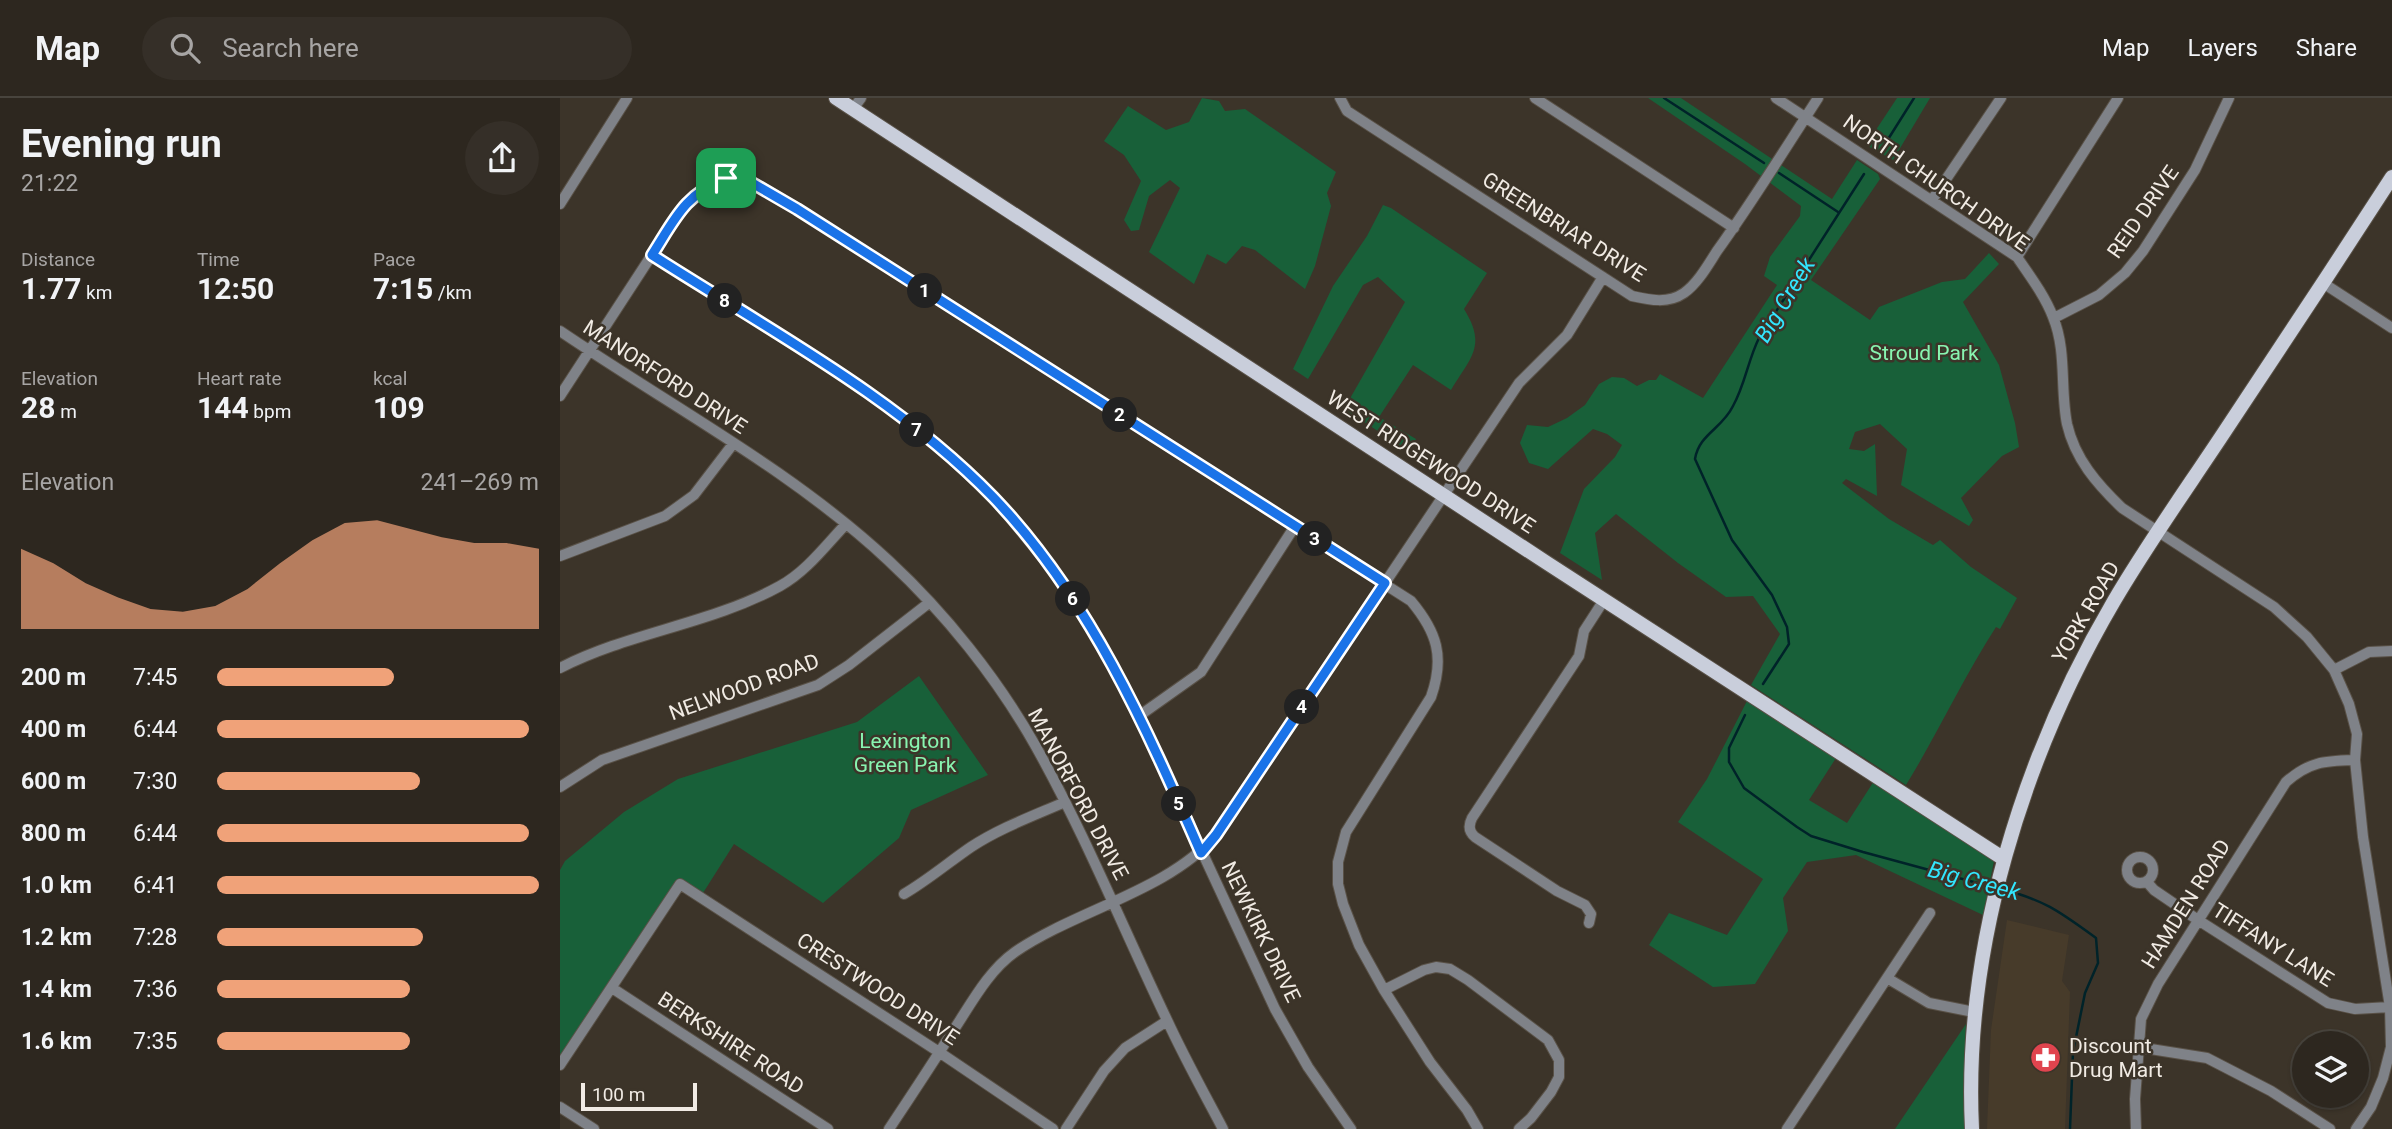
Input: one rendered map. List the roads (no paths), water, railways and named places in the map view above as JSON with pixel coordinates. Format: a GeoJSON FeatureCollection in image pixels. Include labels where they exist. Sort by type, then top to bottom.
{"type":"FeatureCollection","features":[{"type":"Feature","properties":{"kind":"main road","name":"WEST RIDGEWOOD DRIVE"},"geometry":{"type":"LineString","coordinates":[[836,98],[857,104],[1443,495],[2004,859]]}},
{"type":"Feature","properties":{"kind":"main road","name":"YORK ROAD"},"geometry":{"type":"LineString","coordinates":[[1972,1129],[1974,1012],[2004,859],[2041,749],[2072,679],[2114,600],[2392,177]]}},
{"type":"Feature","properties":{"kind":"street","name":"GREENBRIAR DRIVE"},"geometry":{"type":"LineString","coordinates":[[1340,98],[1347,111],[1632,296],[1654,301],[1671,299],[1685,293],[1697,280],[1818,98]]}},
{"type":"Feature","properties":{"kind":"street"},"geometry":{"type":"LineString","coordinates":[[1535,98],[1734,228]]}},
{"type":"Feature","properties":{"kind":"street","name":"NORTH CHURCH DRIVE"},"geometry":{"type":"LineString","coordinates":[[1776,98],[2017,257],[2054,318],[2062,357],[2067,424],[2086,470],[2101,489],[2122,508],[2274,607],[2307,637],[2334,670],[2349,704],[2357,734],[2355,760],[2362,837],[2390,1007],[2391,1047],[2383,1078],[2371,1107],[2356,1129]]}},
{"type":"Feature","properties":{"kind":"street"},"geometry":{"type":"LineString","coordinates":[[1932,200],[2001,98]]}},
{"type":"Feature","properties":{"kind":"street"},"geometry":{"type":"LineString","coordinates":[[2017,257],[2118,98]]}},
{"type":"Feature","properties":{"kind":"street","name":"REID DRIVE"},"geometry":{"type":"LineString","coordinates":[[2054,318],[2099,295],[2125,273],[2143,251],[2195,170],[2216,131],[2229,98]]}},
{"type":"Feature","properties":{"kind":"street"},"geometry":{"type":"LineString","coordinates":[[561,199],[622,100]]}},
{"type":"Feature","properties":{"kind":"street"},"geometry":{"type":"LineString","coordinates":[[560,396],[685,204],[706,186],[726,178],[747,180],[1411,601],[1434,634],[1438,657],[1437,681],[1431,696],[1346,832],[1338,862],[1338,884],[1359,945],[1384,990],[1430,1062],[1468,1110],[1478,1129]]}},
{"type":"Feature","properties":{"kind":"street","name":"NEWKIRK DRIVE"},"geometry":{"type":"LineString","coordinates":[[652,255],[842,375],[953,459],[986,491],[1059,577],[1098,639],[1139,716],[1275,1009],[1308,1067],[1351,1129]]}},
{"type":"Feature","properties":{"kind":"street"},"geometry":{"type":"LineString","coordinates":[[889,1129],[982,986],[1012,954],[1053,929],[1165,876],[1201,853],[1216,835],[1519,383],[1567,335],[1603,277]]}},
{"type":"Feature","properties":{"kind":"street"},"geometry":{"type":"LineString","coordinates":[[2323,283],[2392,328]]}},
{"type":"Feature","properties":{"kind":"street","name":"MANORFORD DRIVE"},"geometry":{"type":"LineString","coordinates":[[560,331],[804,490],[889,561],[930,602],[984,668],[1034,743],[1114,901],[1167,1021],[1223,1129]]}},
{"type":"Feature","properties":{"kind":"street"},"geometry":{"type":"LineString","coordinates":[[560,556],[665,516],[694,495],[733,444]]}},
{"type":"Feature","properties":{"kind":"street"},"geometry":{"type":"LineString","coordinates":[[560,668],[587,654],[731,607],[782,585],[799,572],[846,524]]}},
{"type":"Feature","properties":{"kind":"street"},"geometry":{"type":"LineString","coordinates":[[1139,716],[1201,672],[1295,526]]}},
{"type":"Feature","properties":{"kind":"street"},"geometry":{"type":"LineString","coordinates":[[1589,923],[1590,911],[1585,905],[1557,891],[1475,837],[1469,825],[1579,656],[1584,631],[1604,600]]}},
{"type":"Feature","properties":{"kind":"street","name":"NELWOOD ROAD"},"geometry":{"type":"LineString","coordinates":[[560,787],[601,760],[818,685],[849,665],[930,602]]}},
{"type":"Feature","properties":{"kind":"street"},"geometry":{"type":"LineString","coordinates":[[2334,670],[2369,652],[2392,651]]}},
{"type":"Feature","properties":{"kind":"street","name":"HAMDEN ROAD"},"geometry":{"type":"LineString","coordinates":[[2136,1129],[2135,1099],[2141,1019],[2158,984],[2286,782],[2300,769],[2320,762],[2355,760]]}},
{"type":"Feature","properties":{"kind":"street"},"geometry":{"type":"LineString","coordinates":[[904,894],[925,882],[973,846],[1065,802]]}},
{"type":"Feature","properties":{"kind":"street","name":"TIFFANY LANE"},"geometry":{"type":"LineString","coordinates":[[2147,882],[2154,890],[2198,920],[2328,1003],[2355,1009],[2390,1007]]}},
{"type":"Feature","properties":{"kind":"street","name":"CRESTWOOD DRIVE"},"geometry":{"type":"LineString","coordinates":[[612,988],[680,884],[1053,1129]]}},
{"type":"Feature","properties":{"kind":"street"},"geometry":{"type":"LineString","coordinates":[[1787,1129],[1930,913]]}},
{"type":"Feature","properties":{"kind":"street"},"geometry":{"type":"LineString","coordinates":[[1384,990],[1424,970],[1436,967],[1450,969],[1548,1040],[1559,1060],[1559,1077],[1551,1092],[1519,1129]]}},
{"type":"Feature","properties":{"kind":"street"},"geometry":{"type":"LineString","coordinates":[[1887,978],[1929,1003],[1974,1012]]}},
{"type":"Feature","properties":{"kind":"street"},"geometry":{"type":"LineString","coordinates":[[560,1065],[612,988]]}},
{"type":"Feature","properties":{"kind":"street","name":"BERKSHIRE ROAD"},"geometry":{"type":"LineString","coordinates":[[612,988],[828,1129]]}},
{"type":"Feature","properties":{"kind":"street"},"geometry":{"type":"LineString","coordinates":[[1066,1129],[1104,1071],[1125,1048],[1167,1021]]}},
{"type":"Feature","properties":{"kind":"street"},"geometry":{"type":"LineString","coordinates":[[2138,1047],[2207,1058],[2271,1091],[2330,1129]]}},
{"type":"Feature","properties":{"kind":"street"},"geometry":{"type":"LineString","coordinates":[[560,1107],[594,1129]]}},
{"type":"Feature","properties":{"kind":"waterway"},"geometry":{"type":"LineString","coordinates":[[1664,98],[1764,163]]}},
{"type":"Feature","properties":{"kind":"waterway","name":"Big Creek"},"geometry":{"type":"LineString","coordinates":[[1880,152],[1914,98]]}},
{"type":"Feature","properties":{"kind":"waterway"},"geometry":{"type":"LineString","coordinates":[[1779,173],[1838,212]]}},
{"type":"Feature","properties":{"kind":"waterway","name":"Big Creek"},"geometry":{"type":"LineString","coordinates":[[1763,684],[1789,644],[1787,627],[1772,595],[1732,540],[1695,459],[1701,443],[1733,406],[1759,338],[1864,174]]}},
{"type":"Feature","properties":{"kind":"waterway","name":"Big Creek"},"geometry":{"type":"LineString","coordinates":[[1745,715],[1729,748],[1729,762],[1744,788],[1797,827],[1811,836],[1992,887]]}},
{"type":"Feature","properties":{"kind":"waterway","name":"Big Creek"},"geometry":{"type":"LineString","coordinates":[[2001,889],[2052,908],[2096,938],[2098,963],[2085,993],[2073,1052],[2070,1129]]}},
{"type":"Feature","properties":{"kind":"place","name":"Discount Drug Mart"},"geometry":{"type":"Point","coordinates":[2046,1058]}},
{"type":"Feature","properties":{"kind":"park label","name":"Stroud Park"},"geometry":{"type":"Point","coordinates":[1924,353]}},
{"type":"Feature","properties":{"kind":"park label","name":"Lexington Green Park"},"geometry":{"type":"Point","coordinates":[905,753]}}]}
